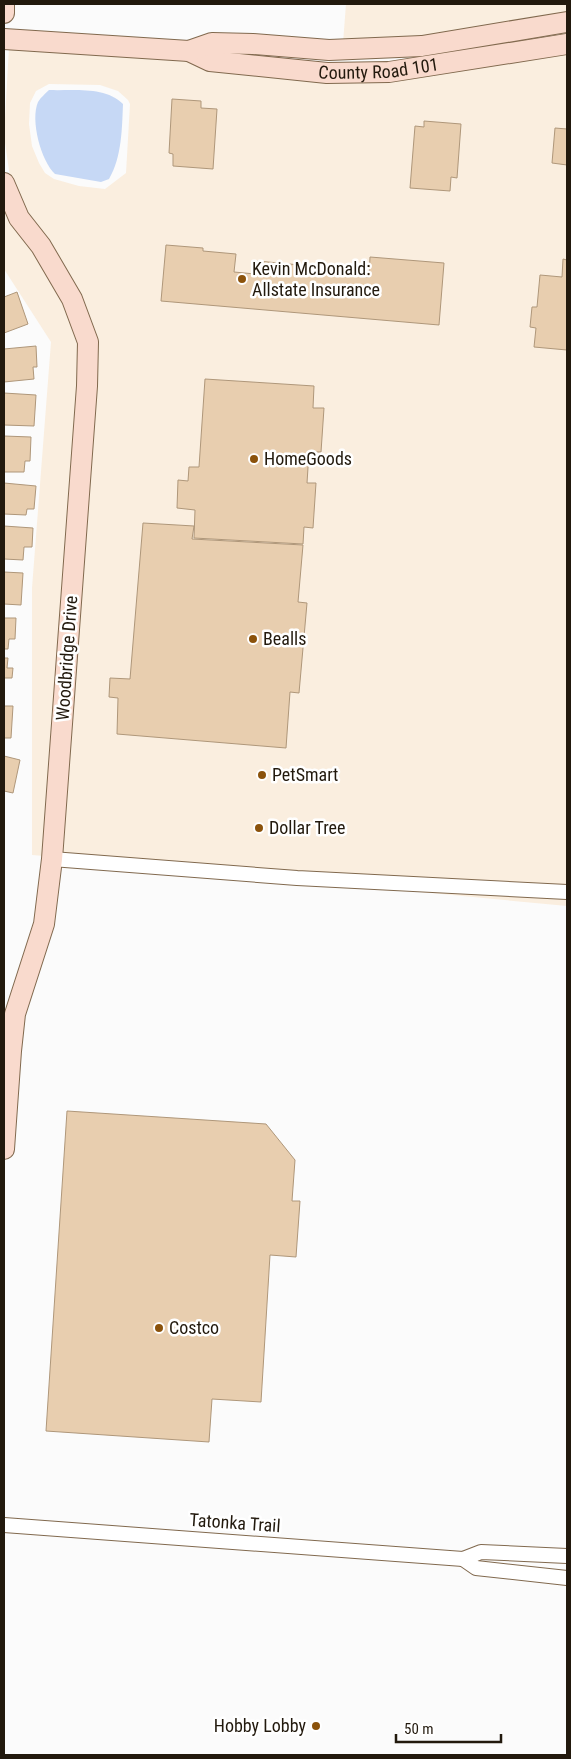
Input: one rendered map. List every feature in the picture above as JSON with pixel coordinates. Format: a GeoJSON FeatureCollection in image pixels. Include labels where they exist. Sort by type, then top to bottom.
{"type":"FeatureCollection","features":[{"type":"Feature","properties":{"kind":"street"},"geometry":{"type":"LineString","coordinates":[[4,4],[4,13]]}},
{"type":"Feature","properties":{"kind":"street","name":"County Road 101"},"geometry":{"type":"LineString","coordinates":[[189,51],[212,43],[329,50],[422,46],[567,22]]}},
{"type":"Feature","properties":{"kind":"street"},"geometry":{"type":"LineString","coordinates":[[537,26],[540,48]]}},
{"type":"Feature","properties":{"kind":"street","name":"County Road 101"},"geometry":{"type":"LineString","coordinates":[[4,39],[189,51],[210,61],[327,73],[388,72],[567,44]]}},
{"type":"Feature","properties":{"kind":"street"},"geometry":{"type":"LineString","coordinates":[[361,73],[362,50]]}},
{"type":"Feature","properties":{"kind":"street","name":"Woodbridge Drive"},"geometry":{"type":"LineString","coordinates":[[4,184],[19,218],[42,246],[72,298],[88,342],[87,386],[52,859],[44,924],[15,1014],[10,1050],[4,1148]]}},
{"type":"Feature","properties":{"kind":"street"},"geometry":{"type":"LineString","coordinates":[[52,859],[288,877],[497,890],[567,892]]}},
{"type":"Feature","properties":{"kind":"street"},"geometry":{"type":"LineString","coordinates":[[497,890],[567,899]]}},
{"type":"Feature","properties":{"kind":"street","name":"Tatonka Trail"},"geometry":{"type":"LineString","coordinates":[[4,1525],[463,1558]]}},
{"type":"Feature","properties":{"kind":"street"},"geometry":{"type":"LineString","coordinates":[[463,1558],[481,1552],[567,1556]]}},
{"type":"Feature","properties":{"kind":"street"},"geometry":{"type":"LineString","coordinates":[[463,1558],[476,1568],[567,1578]]}},
{"type":"Feature","properties":{"kind":"shaded area"},"geometry":{"type":"Polygon","coordinates":[[[346,4],[567,4],[567,14],[420,39],[343,43],[346,4]]]}},
{"type":"Feature","properties":{"kind":"shaded area"},"geometry":{"type":"Polygon","coordinates":[[[9,47],[184,58],[326,80],[567,51],[567,906],[61,858],[96,342],[26,215],[10,177],[4,136],[9,47]],[[49,84],[36,91],[30,103],[29,124],[32,146],[45,173],[54,179],[79,186],[105,189],[126,173],[130,104],[118,91],[100,85],[49,84]]]}},
{"type":"Feature","properties":{"kind":"shaded area"},"geometry":{"type":"Polygon","coordinates":[[[4,203],[65,301],[79,342],[79,385],[44,856],[32,855],[32,588],[51,342],[4,269],[4,203]]]}},
{"type":"Feature","properties":{"kind":"water"},"geometry":{"type":"Polygon","coordinates":[[[49,90],[98,92],[116,98],[123,104],[119,152],[109,179],[101,182],[55,174],[50,168],[41,150],[35,119],[38,102],[49,90]]]}},
{"type":"Feature","properties":{"kind":"building"},"geometry":{"type":"Polygon","coordinates":[[[172,99],[201,101],[201,108],[217,109],[213,169],[173,166],[173,154],[169,153],[172,99]]]}},
{"type":"Feature","properties":{"kind":"building"},"geometry":{"type":"Polygon","coordinates":[[[424,121],[461,124],[457,178],[451,177],[450,191],[410,188],[415,126],[424,127],[424,121]]]}},
{"type":"Feature","properties":{"kind":"building"},"geometry":{"type":"Polygon","coordinates":[[[555,128],[567,129],[567,165],[552,163],[555,128]]]}},
{"type":"Feature","properties":{"kind":"building"},"geometry":{"type":"Polygon","coordinates":[[[166,245],[203,248],[203,251],[236,254],[234,272],[255,274],[257,261],[311,266],[311,272],[369,277],[370,257],[444,263],[439,325],[161,301],[166,245]]]}},
{"type":"Feature","properties":{"kind":"building"},"geometry":{"type":"Polygon","coordinates":[[[563,259],[567,260],[567,350],[534,347],[536,328],[530,327],[532,307],[537,307],[540,275],[562,277],[563,259]]]}},
{"type":"Feature","properties":{"kind":"building"},"geometry":{"type":"Polygon","coordinates":[[[17,292],[28,324],[4,333],[4,297],[17,292]]]}},
{"type":"Feature","properties":{"kind":"building"},"geometry":{"type":"Polygon","coordinates":[[[36,346],[37,367],[33,367],[34,379],[4,382],[4,349],[36,346]]]}},
{"type":"Feature","properties":{"kind":"building","name":"HomeGoods"},"geometry":{"type":"Polygon","coordinates":[[[205,379],[314,386],[313,408],[324,408],[321,452],[309,452],[307,483],[316,483],[313,528],[304,527],[303,544],[194,538],[195,510],[177,508],[178,480],[188,481],[189,467],[199,467],[205,379]]]}},
{"type":"Feature","properties":{"kind":"building"},"geometry":{"type":"Polygon","coordinates":[[[4,393],[36,395],[34,426],[4,425],[4,393]]]}},
{"type":"Feature","properties":{"kind":"building"},"geometry":{"type":"Polygon","coordinates":[[[4,436],[31,437],[30,461],[25,461],[24,472],[4,472],[4,436]]]}},
{"type":"Feature","properties":{"kind":"building"},"geometry":{"type":"Polygon","coordinates":[[[4,483],[36,486],[34,509],[27,509],[26,515],[4,514],[4,483]]]}},
{"type":"Feature","properties":{"kind":"building"},"geometry":{"type":"Polygon","coordinates":[[[143,523],[194,526],[192,539],[303,545],[298,602],[307,603],[299,693],[290,692],[286,748],[117,734],[118,698],[109,697],[110,678],[130,679],[143,523]]]}},
{"type":"Feature","properties":{"kind":"building"},"geometry":{"type":"Polygon","coordinates":[[[4,526],[33,528],[32,547],[24,547],[23,560],[4,559],[4,526]]]}},
{"type":"Feature","properties":{"kind":"building"},"geometry":{"type":"Polygon","coordinates":[[[4,572],[23,573],[21,605],[4,604],[4,572]]]}},
{"type":"Feature","properties":{"kind":"building"},"geometry":{"type":"Polygon","coordinates":[[[4,618],[16,618],[15,639],[9,639],[8,649],[4,649],[4,618]]]}},
{"type":"Feature","properties":{"kind":"building"},"geometry":{"type":"Polygon","coordinates":[[[4,658],[8,658],[7,668],[13,668],[12,678],[4,678],[4,658]]]}},
{"type":"Feature","properties":{"kind":"building"},"geometry":{"type":"Polygon","coordinates":[[[4,706],[13,706],[11,738],[4,738],[4,706]]]}},
{"type":"Feature","properties":{"kind":"building"},"geometry":{"type":"Polygon","coordinates":[[[4,756],[20,760],[13,793],[4,791],[4,756]]]}},
{"type":"Feature","properties":{"kind":"building","name":"Costco"},"geometry":{"type":"Polygon","coordinates":[[[67,1111],[266,1124],[295,1160],[292,1201],[300,1201],[296,1257],[270,1255],[261,1402],[212,1399],[209,1442],[46,1431],[67,1111]]]}},
{"type":"Feature","properties":{"kind":"place","name":"Kevin McDonald: Allstate Insurance"},"geometry":{"type":"Point","coordinates":[242,279]}},
{"type":"Feature","properties":{"kind":"place","name":"HomeGoods"},"geometry":{"type":"Point","coordinates":[254,459]}},
{"type":"Feature","properties":{"kind":"place","name":"Bealls"},"geometry":{"type":"Point","coordinates":[253,639]}},
{"type":"Feature","properties":{"kind":"place","name":"PetSmart"},"geometry":{"type":"Point","coordinates":[262,775]}},
{"type":"Feature","properties":{"kind":"place","name":"Dollar Tree"},"geometry":{"type":"Point","coordinates":[259,828]}},
{"type":"Feature","properties":{"kind":"place","name":"Costco"},"geometry":{"type":"Point","coordinates":[159,1328]}},
{"type":"Feature","properties":{"kind":"place","name":"Hobby Lobby"},"geometry":{"type":"Point","coordinates":[316,1726]}}]}
